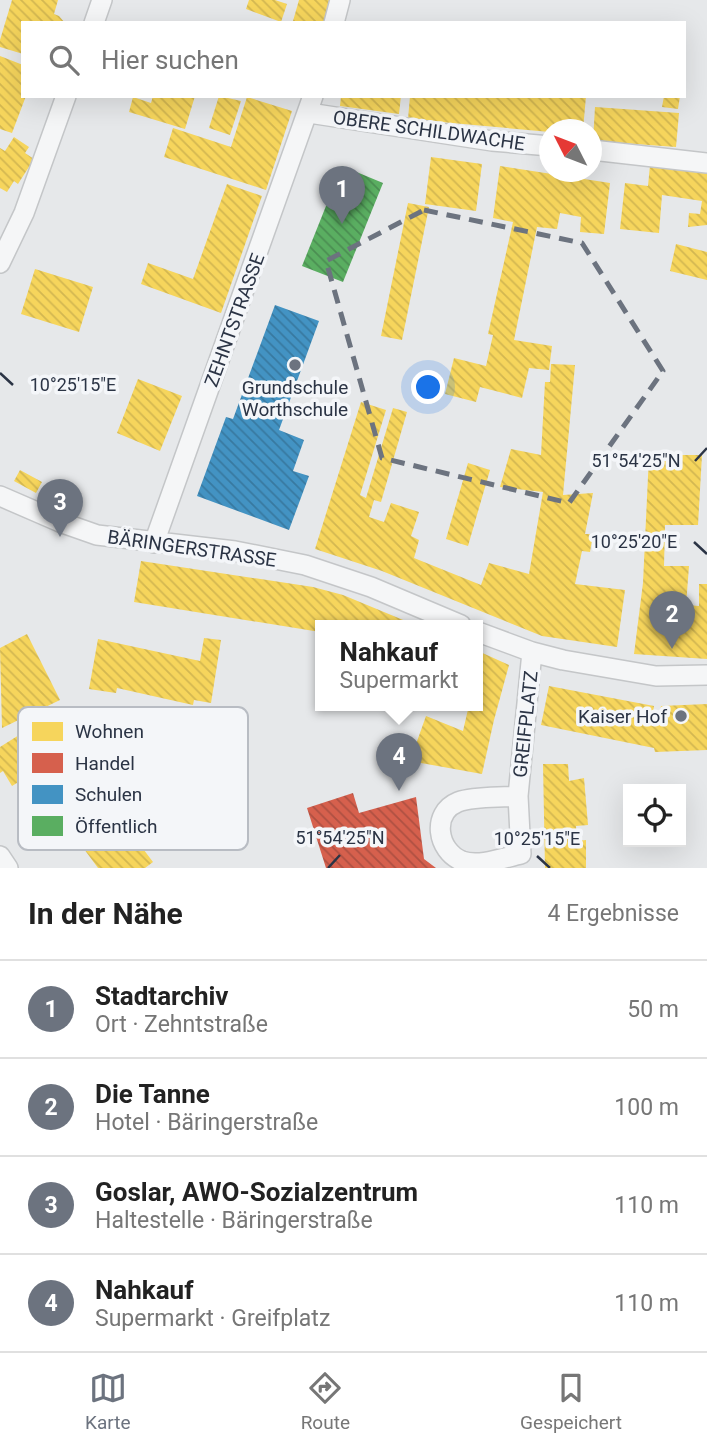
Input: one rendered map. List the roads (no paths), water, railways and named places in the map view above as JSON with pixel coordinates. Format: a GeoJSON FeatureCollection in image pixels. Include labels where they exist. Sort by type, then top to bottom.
{"type":"FeatureCollection","features":[{"type":"Feature","properties":{"kind":"street"},"geometry":{"type":"LineString","coordinates":[[95,21],[102,0]]}},
{"type":"Feature","properties":{"kind":"street"},"geometry":{"type":"LineString","coordinates":[[335,21],[340,0]]}},
{"type":"Feature","properties":{"kind":"street"},"geometry":{"type":"LineString","coordinates":[[0,263],[24,213],[65,98]]}},
{"type":"Feature","properties":{"kind":"street","name":"OBERE SCHILDWACHE"},"geometry":{"type":"LineString","coordinates":[[311,104],[492,141],[539,145]]}},
{"type":"Feature","properties":{"kind":"street","name":"ZEHNTSTRASSE"},"geometry":{"type":"LineString","coordinates":[[154,543],[311,104]]}},
{"type":"Feature","properties":{"kind":"street"},"geometry":{"type":"LineString","coordinates":[[602,151],[707,163]]}},
{"type":"Feature","properties":{"kind":"street","name":"BÄRINGERSTRASSE"},"geometry":{"type":"LineString","coordinates":[[1,495],[60,522],[97,535],[235,551],[305,565],[371,587],[449,620]]}},
{"type":"Feature","properties":{"kind":"street"},"geometry":{"type":"LineString","coordinates":[[483,634],[532,652],[656,676],[707,675]]}},
{"type":"Feature","properties":{"kind":"street","name":"GREIFPLATZ"},"geometry":{"type":"LineString","coordinates":[[518,796],[458,803],[449,808],[441,818],[443,845],[460,860],[480,863],[522,861],[518,796],[532,652]]}},
{"type":"Feature","properties":{"kind":"street"},"geometry":{"type":"LineString","coordinates":[[0,856],[8,868]]}},
{"type":"Feature","properties":{"kind":"place","name":"Stadtarchiv"},"geometry":{"type":"Point","coordinates":[342,224]}},
{"type":"Feature","properties":{"kind":"place","name":"Grundschule Worthschule"},"geometry":{"type":"Point","coordinates":[295,365]}},
{"type":"Feature","properties":{"kind":"place","name":"Goslar, AWO-Sozialzentrum"},"geometry":{"type":"Point","coordinates":[60,537]}},
{"type":"Feature","properties":{"kind":"place","name":"Die Tanne"},"geometry":{"type":"Point","coordinates":[672,649]}},
{"type":"Feature","properties":{"kind":"place","name":"Kaiser Hof"},"geometry":{"type":"Point","coordinates":[681,716]}},
{"type":"Feature","properties":{"kind":"place","name":"Nahkauf"},"geometry":{"type":"Point","coordinates":[399,791]}}]}
